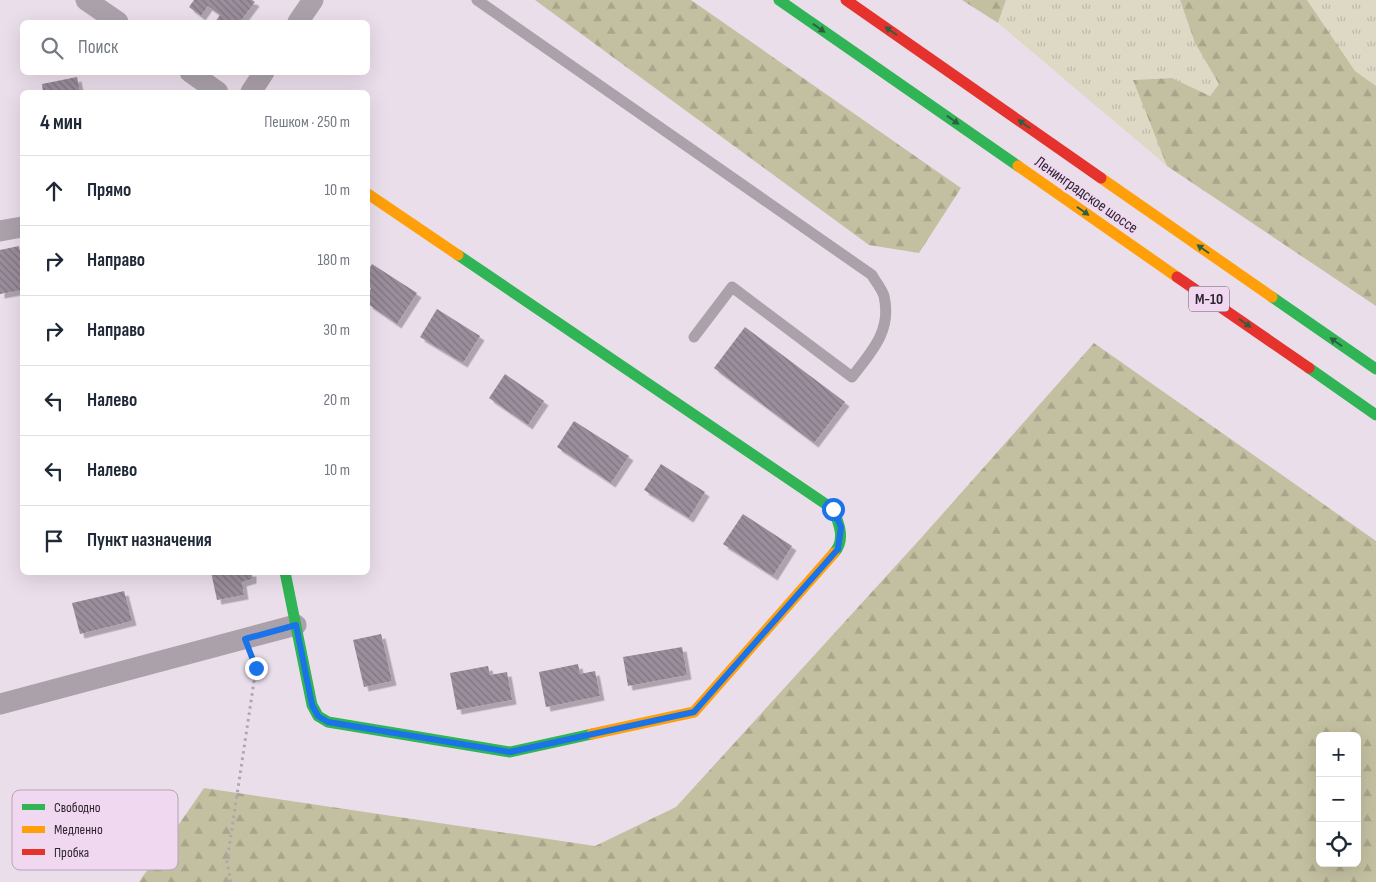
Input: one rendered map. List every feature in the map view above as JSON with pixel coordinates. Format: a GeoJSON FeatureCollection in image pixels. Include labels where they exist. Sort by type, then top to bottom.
{"type":"FeatureCollection","features":[{"type":"Feature","properties":{"kind":"main road","name":"Ленинградское шоссе"},"geometry":{"type":"LineString","coordinates":[[779,0],[1376,415]]}},
{"type":"Feature","properties":{"kind":"main road","name":"Ленинградское шоссе"},"geometry":{"type":"LineString","coordinates":[[846,0],[1376,369]]}},
{"type":"Feature","properties":{"kind":"main road"},"geometry":{"type":"LineString","coordinates":[[285,575],[312,705],[318,716],[328,722],[510,752],[694,712],[838,549],[841,527],[833,509],[370,195]]}},
{"type":"Feature","properties":{"kind":"street"},"geometry":{"type":"LineString","coordinates":[[86,0],[115,20]]}},
{"type":"Feature","properties":{"kind":"street"},"geometry":{"type":"LineString","coordinates":[[299,20],[313,0]]}},
{"type":"Feature","properties":{"kind":"street"},"geometry":{"type":"LineString","coordinates":[[194,75],[215,90]]}},
{"type":"Feature","properties":{"kind":"street"},"geometry":{"type":"LineString","coordinates":[[252,90],[262,75]]}},
{"type":"Feature","properties":{"kind":"street"},"geometry":{"type":"LineString","coordinates":[[0,231],[20,228]]}},
{"type":"Feature","properties":{"kind":"street"},"geometry":{"type":"LineString","coordinates":[[0,704],[296,625]]}},
{"type":"Feature","properties":{"kind":"lane"},"geometry":{"type":"LineString","coordinates":[[478,0],[872,275],[884,294],[885,318],[880,340],[852,377],[732,286],[694,337]]}},
{"type":"Feature","properties":{"kind":"path"},"geometry":{"type":"LineString","coordinates":[[231,882],[227,862],[256,668],[245,639]]}},
{"type":"Feature","properties":{"kind":"green space"},"geometry":{"type":"Polygon","coordinates":[[[535,0],[691,0],[961,188],[919,253],[869,245],[535,0]]]}},
{"type":"Feature","properties":{"kind":"green space"},"geometry":{"type":"Polygon","coordinates":[[[962,0],[1006,0],[998,23],[962,0]]]}},
{"type":"Feature","properties":{"kind":"green space"},"geometry":{"type":"Polygon","coordinates":[[[1006,0],[1180,0],[1195,43],[1219,84],[1210,96],[1172,78],[1133,80],[1167,166],[998,23],[1006,0]]]}},
{"type":"Feature","properties":{"kind":"green space"},"geometry":{"type":"Polygon","coordinates":[[[1180,0],[1307,0],[1355,71],[1376,86],[1376,306],[1167,166],[1133,80],[1172,78],[1210,96],[1219,84],[1195,43],[1180,0]]]}},
{"type":"Feature","properties":{"kind":"green space"},"geometry":{"type":"Polygon","coordinates":[[[1307,0],[1376,0],[1376,86],[1355,71],[1307,0]]]}},
{"type":"Feature","properties":{"kind":"green space"},"geometry":{"type":"Polygon","coordinates":[[[1094,343],[1376,541],[1376,882],[139,882],[147,870],[178,870],[178,826],[204,788],[595,846],[676,807],[922,537],[1094,343]]]}},
{"type":"Feature","properties":{"kind":"building"},"geometry":{"type":"Polygon","coordinates":[[[194,0],[252,0],[255,2],[242,20],[216,20],[220,15],[208,6],[201,16],[189,7],[194,0]]]}},
{"type":"Feature","properties":{"kind":"building"},"geometry":{"type":"Polygon","coordinates":[[[77,77],[80,90],[43,90],[42,84],[77,77]]]}},
{"type":"Feature","properties":{"kind":"building"},"geometry":{"type":"Polygon","coordinates":[[[19,246],[20,290],[0,294],[0,250],[19,246]]]}},
{"type":"Feature","properties":{"kind":"building"},"geometry":{"type":"Polygon","coordinates":[[[372,264],[417,293],[397,324],[370,305],[370,268],[372,264]]]}},
{"type":"Feature","properties":{"kind":"building"},"geometry":{"type":"Polygon","coordinates":[[[437,309],[480,336],[463,363],[420,337],[437,309]]]}},
{"type":"Feature","properties":{"kind":"building"},"geometry":{"type":"Polygon","coordinates":[[[745,327],[845,402],[814,443],[714,368],[745,327]]]}},
{"type":"Feature","properties":{"kind":"building"},"geometry":{"type":"Polygon","coordinates":[[[505,374],[544,401],[528,425],[489,398],[505,374]]]}},
{"type":"Feature","properties":{"kind":"building"},"geometry":{"type":"Polygon","coordinates":[[[574,421],[629,456],[611,483],[557,447],[574,421]]]}},
{"type":"Feature","properties":{"kind":"building"},"geometry":{"type":"Polygon","coordinates":[[[661,464],[705,492],[689,518],[644,490],[661,464]]]}},
{"type":"Feature","properties":{"kind":"building"},"geometry":{"type":"Polygon","coordinates":[[[743,514],[792,546],[773,576],[723,544],[743,514]]]}},
{"type":"Feature","properties":{"kind":"building"},"geometry":{"type":"Polygon","coordinates":[[[212,575],[252,575],[252,579],[242,582],[244,595],[217,600],[212,575]]]}},
{"type":"Feature","properties":{"kind":"building"},"geometry":{"type":"Polygon","coordinates":[[[124,591],[132,621],[80,634],[72,603],[124,591]]]}},
{"type":"Feature","properties":{"kind":"building"},"geometry":{"type":"Polygon","coordinates":[[[381,634],[392,681],[364,687],[353,640],[381,634]]]}},
{"type":"Feature","properties":{"kind":"building"},"geometry":{"type":"Polygon","coordinates":[[[682,647],[687,675],[628,686],[623,657],[682,647]]]}},
{"type":"Feature","properties":{"kind":"building"},"geometry":{"type":"Polygon","coordinates":[[[578,664],[580,674],[595,671],[600,696],[546,707],[539,672],[578,664]]]}},
{"type":"Feature","properties":{"kind":"building"},"geometry":{"type":"Polygon","coordinates":[[[488,666],[490,675],[507,672],[512,700],[457,710],[450,673],[488,666]]]}},
{"type":"Feature","properties":{"kind":"traffic: fast"},"geometry":{"type":"LineString","coordinates":[[779,0],[1018,166]]}},
{"type":"Feature","properties":{"kind":"traffic: fast"},"geometry":{"type":"LineString","coordinates":[[458,255],[833,509],[841,537],[838,548],[834,553]]}},
{"type":"Feature","properties":{"kind":"traffic: fast"},"geometry":{"type":"LineString","coordinates":[[1272,297],[1376,369]]}},
{"type":"Feature","properties":{"kind":"traffic: fast"},"geometry":{"type":"LineString","coordinates":[[1309,368],[1376,415]]}},
{"type":"Feature","properties":{"kind":"traffic: fast"},"geometry":{"type":"LineString","coordinates":[[286,575],[312,705],[318,716],[328,722],[510,752],[592,734]]}},
{"type":"Feature","properties":{"kind":"traffic: slow"},"geometry":{"type":"LineString","coordinates":[[1018,166],[1177,277]]}},
{"type":"Feature","properties":{"kind":"traffic: slow"},"geometry":{"type":"LineString","coordinates":[[1101,178],[1272,297]]}},
{"type":"Feature","properties":{"kind":"traffic: slow"},"geometry":{"type":"LineString","coordinates":[[370,195],[458,255]]}},
{"type":"Feature","properties":{"kind":"traffic: slow"},"geometry":{"type":"LineString","coordinates":[[592,734],[694,712],[834,553]]}},
{"type":"Feature","properties":{"kind":"traffic: jam"},"geometry":{"type":"LineString","coordinates":[[846,0],[1101,178]]}},
{"type":"Feature","properties":{"kind":"traffic: jam"},"geometry":{"type":"LineString","coordinates":[[1177,277],[1309,368]]}},
{"type":"Feature","properties":{"kind":"route"},"geometry":{"type":"LineString","coordinates":[[256,668],[245,639],[296,625],[312,705],[318,716],[328,722],[510,752],[694,712],[838,549],[841,527],[833,509]]}}]}
